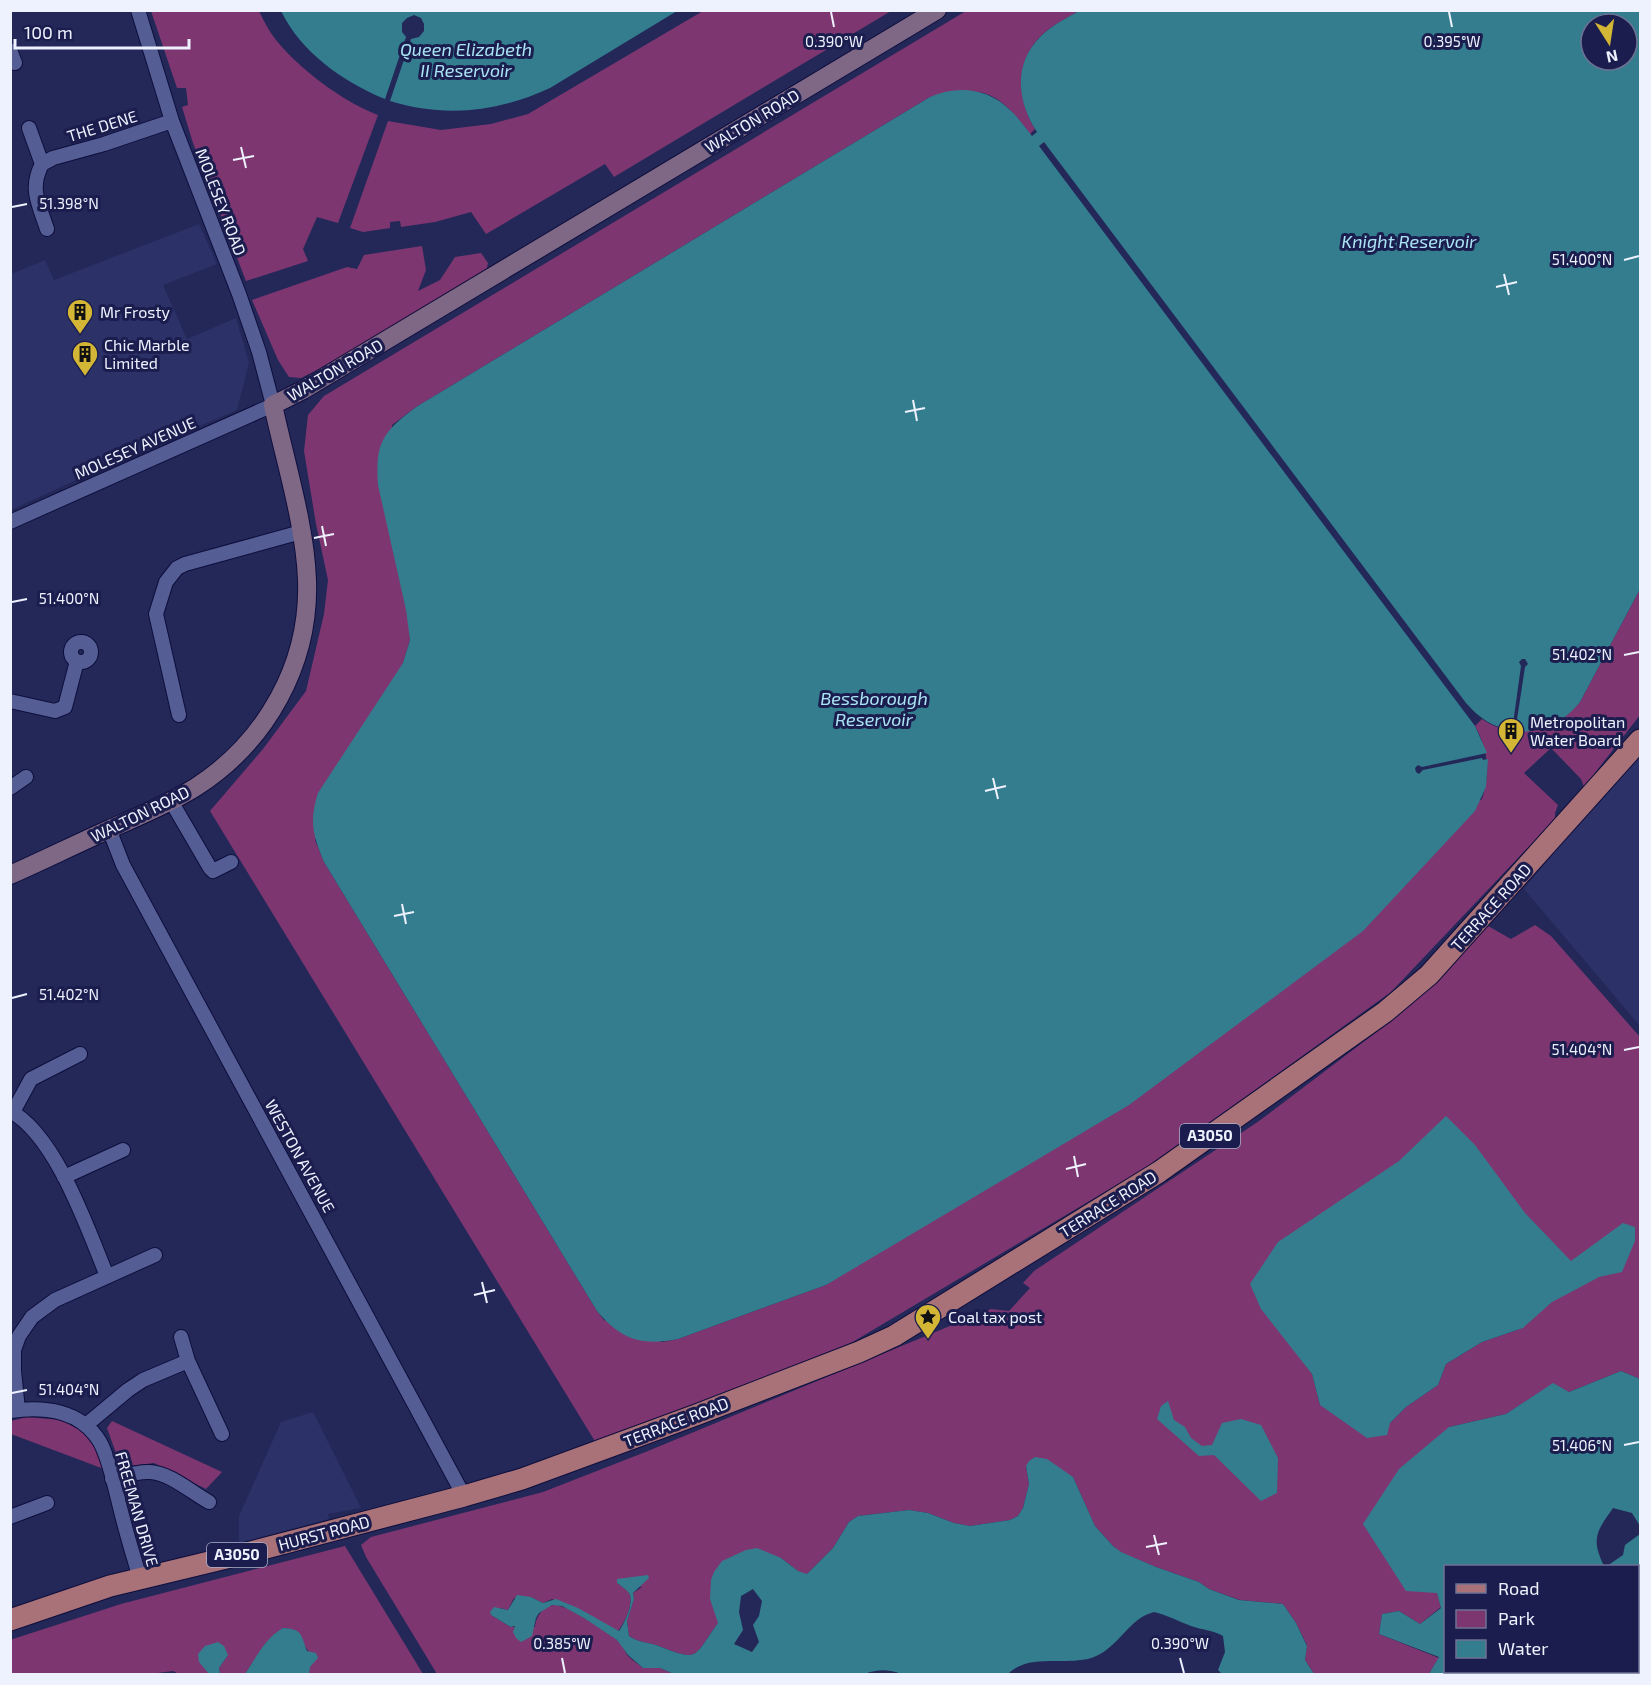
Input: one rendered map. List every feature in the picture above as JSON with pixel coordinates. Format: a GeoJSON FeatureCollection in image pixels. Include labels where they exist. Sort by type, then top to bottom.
{"type":"FeatureCollection","features":[{"type":"Feature","properties":{"kind":"main road","name":"WALTON ROAD"},"geometry":{"type":"LineString","coordinates":[[10,875],[171,801],[211,777],[266,721],[288,683],[300,645],[306,608],[306,571],[301,532],[273,405],[303,390],[937,10]]}},
{"type":"Feature","properties":{"kind":"main road","name":"TERRACE ROAD"},"geometry":{"type":"LineString","coordinates":[[464,1496],[544,1472],[877,1344],[979,1284],[1159,1172],[1414,989],[1444,959],[1641,740]]}},
{"type":"Feature","properties":{"kind":"main road","name":"HURST ROAD"},"geometry":{"type":"LineString","coordinates":[[10,1620],[110,1586],[464,1496]]}},
{"type":"Feature","properties":{"kind":"street","name":"MOLESEY ROAD"},"geometry":{"type":"LineString","coordinates":[[138,10],[172,121],[259,352],[273,405]]}},
{"type":"Feature","properties":{"kind":"street","name":"THE DENE"},"geometry":{"type":"LineString","coordinates":[[42,164],[172,121]]}},
{"type":"Feature","properties":{"kind":"street"},"geometry":{"type":"LineString","coordinates":[[29,129],[42,164],[36,175],[34,190],[47,229]]}},
{"type":"Feature","properties":{"kind":"street","name":"MOLESEY AVENUE"},"geometry":{"type":"LineString","coordinates":[[10,522],[273,405]]}},
{"type":"Feature","properties":{"kind":"street"},"geometry":{"type":"LineString","coordinates":[[180,716],[156,614],[166,582],[177,568],[185,564],[301,532]]}},
{"type":"Feature","properties":{"kind":"street"},"geometry":{"type":"LineString","coordinates":[[10,701],[55,711],[65,707],[77,661]]}},
{"type":"Feature","properties":{"kind":"street"},"geometry":{"type":"LineString","coordinates":[[10,788],[26,777]]}},
{"type":"Feature","properties":{"kind":"street"},"geometry":{"type":"LineString","coordinates":[[171,801],[210,868],[213,871],[231,862]]}},
{"type":"Feature","properties":{"kind":"street","name":"WESTON AVENUE"},"geometry":{"type":"LineString","coordinates":[[109,829],[123,865],[464,1496]]}},
{"type":"Feature","properties":{"kind":"street"},"geometry":{"type":"LineString","coordinates":[[80,1054],[31,1079],[12,1111],[32,1127],[64,1177],[108,1276]]}},
{"type":"Feature","properties":{"kind":"street"},"geometry":{"type":"LineString","coordinates":[[64,1177],[123,1150]]}},
{"type":"Feature","properties":{"kind":"street"},"geometry":{"type":"LineString","coordinates":[[155,1255],[55,1300],[32,1317],[12,1349],[14,1411],[46,1409],[60,1412],[86,1425],[135,1385],[188,1361]]}},
{"type":"Feature","properties":{"kind":"street"},"geometry":{"type":"LineString","coordinates":[[181,1337],[188,1361],[222,1434]]}},
{"type":"Feature","properties":{"kind":"street","name":"FREEMAN DRIVE"},"geometry":{"type":"LineString","coordinates":[[86,1425],[100,1443],[140,1578]]}},
{"type":"Feature","properties":{"kind":"street"},"geometry":{"type":"LineString","coordinates":[[112,1479],[138,1472],[153,1472],[173,1480],[209,1502]]}},
{"type":"Feature","properties":{"kind":"street"},"geometry":{"type":"LineString","coordinates":[[10,1517],[47,1503]]}},
{"type":"Feature","properties":{"kind":"shaded area"},"geometry":{"type":"Polygon","coordinates":[[[199,224],[217,264],[163,285],[187,339],[236,318],[249,363],[237,410],[11,510],[11,274],[45,260],[54,280],[199,224]]]}},
{"type":"Feature","properties":{"kind":"shaded area"},"geometry":{"type":"Polygon","coordinates":[[[1640,748],[1640,1026],[1524,889],[1640,748]]]}},
{"type":"Feature","properties":{"kind":"shaded area"},"geometry":{"type":"Polygon","coordinates":[[[313,1412],[361,1508],[328,1514],[329,1519],[239,1543],[239,1516],[281,1422],[313,1412]]]}},
{"type":"Feature","properties":{"kind":"green space"},"geometry":{"type":"Polygon","coordinates":[[[151,11],[259,11],[273,36],[307,71],[335,92],[378,115],[338,223],[317,217],[303,249],[308,261],[246,281],[193,143],[182,107],[188,105],[186,88],[177,88],[151,11]]]}},
{"type":"Feature","properties":{"kind":"green space"},"geometry":{"type":"Polygon","coordinates":[[[703,11],[891,11],[614,177],[605,164],[486,234],[471,212],[435,222],[401,227],[400,221],[390,222],[390,228],[363,232],[350,228],[388,121],[441,130],[491,124],[528,114],[703,11]]]}},
{"type":"Feature","properties":{"kind":"green space"},"geometry":{"type":"Polygon","coordinates":[[[966,11],[1079,11],[1043,34],[1027,56],[1021,80],[1025,105],[1035,129],[1030,134],[1008,108],[986,94],[966,92],[930,97],[416,407],[392,425],[410,640],[403,663],[315,840],[324,862],[604,1320],[662,1342],[678,1339],[826,1285],[1482,799],[1487,780],[1487,761],[1475,726],[1482,719],[1508,730],[1534,730],[1559,720],[1570,712],[1580,702],[1640,589],[1640,715],[1584,787],[1581,779],[1551,748],[1524,773],[1558,805],[1555,819],[1391,992],[1155,1162],[851,1343],[596,1443],[210,811],[263,749],[306,691],[324,614],[328,580],[304,451],[308,415],[324,396],[966,11]]]}},
{"type":"Feature","properties":{"kind":"green space"},"geometry":{"type":"Polygon","coordinates":[[[422,246],[426,270],[418,291],[440,280],[455,257],[481,253],[488,263],[486,272],[319,369],[301,378],[289,377],[278,360],[252,300],[347,267],[357,269],[364,255],[422,246]]]}},
{"type":"Feature","properties":{"kind":"green space"},"geometry":{"type":"Polygon","coordinates":[[[1535,925],[1551,936],[1640,1037],[1640,1379],[1621,1371],[1569,1392],[1553,1384],[1506,1414],[1449,1427],[1437,1593],[1441,1607],[1420,1624],[1399,1611],[1382,1614],[1379,1634],[1439,1658],[1429,1674],[1314,1674],[1305,1660],[1307,1645],[1283,1604],[1240,1600],[1120,1552],[1095,1526],[1073,1477],[1065,1473],[1026,1466],[1029,1484],[1023,1508],[1018,1516],[1010,1520],[970,1526],[954,1523],[928,1513],[909,1510],[858,1516],[849,1522],[833,1548],[806,1575],[781,1558],[713,1607],[719,1620],[718,1623],[694,1654],[681,1654],[629,1636],[627,1621],[634,1599],[633,1593],[642,1587],[617,1583],[628,1592],[631,1602],[626,1618],[618,1631],[552,1599],[543,1603],[531,1597],[514,1598],[508,1610],[500,1608],[491,1615],[511,1627],[535,1627],[544,1609],[555,1605],[561,1606],[612,1636],[621,1644],[628,1656],[643,1668],[660,1668],[674,1674],[437,1674],[366,1557],[361,1545],[371,1537],[543,1492],[991,1309],[1009,1311],[1030,1288],[1023,1283],[1034,1271],[1259,1121],[1399,1015],[1488,926],[1511,939],[1535,925]],[[1523,1328],[1312,1374],[1320,1405],[1390,1423],[1406,1407],[1438,1385],[1446,1364],[1482,1342],[1523,1328]]]}},
{"type":"Feature","properties":{"kind":"green space"},"geometry":{"type":"Polygon","coordinates":[[[27,1417],[61,1420],[81,1430],[99,1451],[104,1469],[11,1434],[11,1421],[27,1417]]]}},
{"type":"Feature","properties":{"kind":"green space"},"geometry":{"type":"Polygon","coordinates":[[[112,1421],[222,1472],[206,1489],[154,1463],[121,1467],[107,1428],[112,1421]]]}},
{"type":"Feature","properties":{"kind":"green space"},"geometry":{"type":"Polygon","coordinates":[[[345,1546],[423,1674],[309,1674],[310,1653],[301,1636],[295,1631],[283,1628],[265,1644],[245,1674],[220,1674],[219,1668],[228,1655],[209,1674],[179,1674],[173,1671],[150,1674],[11,1674],[10,1640],[121,1604],[345,1546]]]}},
{"type":"Feature","properties":{"kind":"water","name":"Queen Elizabeth II Reservoir"},"geometry":{"type":"Polygon","coordinates":[[[281,11],[677,11],[550,88],[511,103],[451,111],[431,110],[390,101],[411,39],[419,37],[424,31],[421,18],[414,15],[402,23],[402,32],[406,37],[385,99],[354,84],[325,64],[300,40],[281,11]]]}},
{"type":"Feature","properties":{"kind":"water","name":"Bessborough Reservoir"},"geometry":{"type":"Polygon","coordinates":[[[1079,11],[1640,11],[1640,589],[1580,702],[1567,715],[1545,728],[1518,732],[1519,727],[1516,726],[1525,667],[1528,664],[1525,659],[1522,659],[1519,662],[1521,666],[1512,731],[1481,718],[1466,703],[1044,142],[1039,146],[1475,726],[1487,753],[1422,767],[1418,765],[1415,768],[1416,772],[1419,774],[1423,770],[1482,758],[1483,760],[1488,759],[1486,787],[1475,811],[1363,931],[1129,1105],[826,1285],[678,1339],[654,1342],[633,1338],[615,1329],[597,1311],[324,862],[317,844],[313,820],[318,793],[403,663],[410,640],[406,610],[378,485],[377,470],[380,448],[389,431],[416,407],[930,97],[961,90],[982,93],[1010,110],[1032,136],[1037,132],[1025,108],[1022,96],[1022,71],[1031,48],[1054,26],[1079,11]]]}},
{"type":"Feature","properties":{"kind":"water"},"geometry":{"type":"Polygon","coordinates":[[[1446,1116],[1475,1145],[1525,1213],[1571,1261],[1623,1223],[1635,1227],[1635,1241],[1622,1272],[1599,1277],[1552,1302],[1523,1328],[1482,1342],[1446,1364],[1438,1385],[1406,1407],[1390,1423],[1387,1435],[1367,1438],[1320,1405],[1312,1374],[1261,1309],[1250,1284],[1278,1242],[1399,1161],[1446,1116]]]}},
{"type":"Feature","properties":{"kind":"water"},"geometry":{"type":"Polygon","coordinates":[[[1621,1371],[1640,1379],[1640,1526],[1632,1513],[1613,1508],[1597,1536],[1598,1549],[1604,1565],[1444,1565],[1444,1673],[1639,1673],[1639,1565],[1608,1565],[1623,1555],[1625,1545],[1640,1534],[1640,1674],[1429,1674],[1439,1657],[1379,1634],[1382,1614],[1399,1611],[1420,1624],[1441,1608],[1437,1593],[1406,1591],[1363,1524],[1399,1469],[1449,1427],[1506,1414],[1553,1383],[1569,1392],[1621,1371]]]}},
{"type":"Feature","properties":{"kind":"water"},"geometry":{"type":"Polygon","coordinates":[[[1168,1401],[1174,1420],[1185,1427],[1191,1438],[1202,1446],[1212,1445],[1222,1423],[1241,1419],[1261,1425],[1278,1458],[1277,1493],[1261,1501],[1214,1455],[1199,1456],[1157,1419],[1161,1406],[1168,1401]]]}},
{"type":"Feature","properties":{"kind":"water"},"geometry":{"type":"Polygon","coordinates":[[[1035,1457],[1047,1459],[1073,1477],[1095,1526],[1121,1552],[1239,1600],[1283,1604],[1296,1623],[1307,1646],[1305,1660],[1314,1674],[1222,1674],[1218,1670],[1225,1652],[1223,1636],[1154,1612],[1137,1620],[1110,1647],[1094,1657],[1073,1661],[1027,1663],[1008,1674],[901,1674],[883,1670],[865,1674],[674,1674],[660,1668],[643,1668],[628,1655],[617,1640],[562,1606],[552,1605],[539,1613],[532,1636],[521,1642],[513,1632],[515,1626],[511,1627],[491,1615],[490,1612],[494,1607],[508,1610],[517,1595],[531,1597],[543,1603],[556,1599],[578,1608],[619,1631],[631,1602],[628,1592],[617,1583],[617,1579],[648,1575],[649,1578],[633,1593],[634,1599],[627,1621],[629,1636],[681,1654],[694,1654],[718,1623],[710,1599],[711,1580],[722,1561],[746,1550],[757,1548],[781,1558],[798,1571],[807,1574],[833,1548],[849,1522],[858,1516],[909,1510],[928,1513],[954,1523],[970,1526],[1010,1520],[1018,1516],[1023,1508],[1029,1484],[1026,1466],[1035,1457]],[[753,1589],[741,1596],[739,1612],[743,1630],[734,1644],[752,1652],[759,1642],[753,1625],[759,1616],[762,1601],[753,1589]]]}},
{"type":"Feature","properties":{"kind":"water"},"geometry":{"type":"Polygon","coordinates":[[[283,1628],[297,1631],[307,1651],[316,1653],[318,1658],[310,1667],[309,1674],[245,1674],[266,1643],[283,1628]]]}},
{"type":"Feature","properties":{"kind":"water"},"geometry":{"type":"Polygon","coordinates":[[[218,1642],[224,1646],[228,1655],[219,1668],[220,1674],[209,1674],[199,1662],[198,1654],[205,1646],[218,1642]]]}},
{"type":"Feature","properties":{"kind":"place","name":"Mr Frosty"},"geometry":{"type":"Point","coordinates":[80,335]}},
{"type":"Feature","properties":{"kind":"place","name":"Chic Marble Limited"},"geometry":{"type":"Point","coordinates":[85,377]}},
{"type":"Feature","properties":{"kind":"place","name":"Metropolitan Water Board"},"geometry":{"type":"Point","coordinates":[1511,754]}},
{"type":"Feature","properties":{"kind":"place","name":"Coal tax post"},"geometry":{"type":"Point","coordinates":[928,1340]}},
{"type":"Feature","properties":{"kind":"water label","name":"Knight Reservoir"},"geometry":{"type":"Point","coordinates":[1409,242]}}]}
